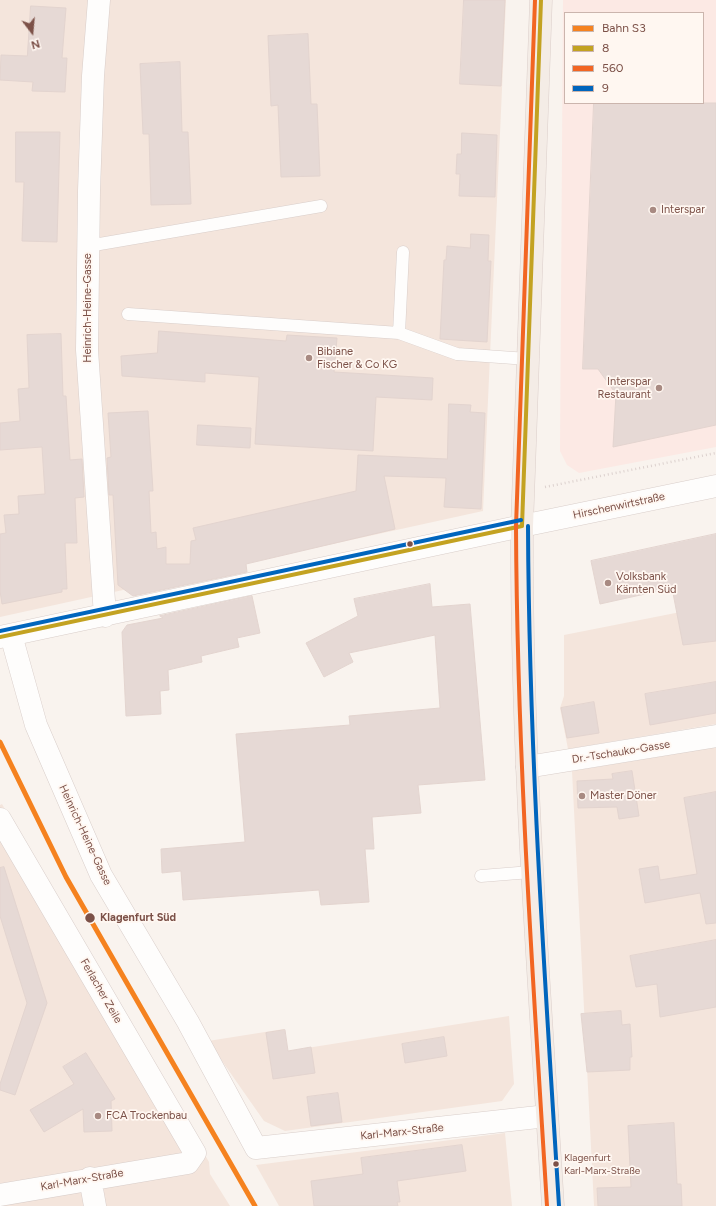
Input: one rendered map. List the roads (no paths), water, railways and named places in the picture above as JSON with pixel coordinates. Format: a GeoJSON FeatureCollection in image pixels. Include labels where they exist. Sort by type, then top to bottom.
{"type":"FeatureCollection","features":[{"type":"Feature","properties":{"kind":"main road"},"geometry":{"type":"LineString","coordinates":[[541,0],[522,526],[526,767],[531,872],[553,1206]]}},
{"type":"Feature","properties":{"kind":"street","name":"Heinrich-Heine-Gasse"},"geometry":{"type":"LineString","coordinates":[[99,0],[92,76],[87,350],[105,616]]}},
{"type":"Feature","properties":{"kind":"street","name":"Hirschenwirtstraße"},"geometry":{"type":"LineString","coordinates":[[6,636],[716,486]]}},
{"type":"Feature","properties":{"kind":"street","name":"Heinrich-Heine-Gasse"},"geometry":{"type":"LineString","coordinates":[[6,636],[36,725],[101,875],[188,1022],[256,1148]]}},
{"type":"Feature","properties":{"kind":"street","name":"Dr.-Tschauko-Gasse"},"geometry":{"type":"LineString","coordinates":[[526,767],[716,736]]}},
{"type":"Feature","properties":{"kind":"street","name":"Ferlacher Zeile"},"geometry":{"type":"LineString","coordinates":[[0,819],[195,1153],[188,1163]]}},
{"type":"Feature","properties":{"kind":"street","name":"Karl-Marx-Straße"},"geometry":{"type":"LineString","coordinates":[[256,1148],[547,1116]]}},
{"type":"Feature","properties":{"kind":"street","name":"Karl-Marx-Straße"},"geometry":{"type":"LineString","coordinates":[[0,1194],[188,1163]]}},
{"type":"Feature","properties":{"kind":"street"},"geometry":{"type":"LineString","coordinates":[[90,1178],[95,1206]]}},
{"type":"Feature","properties":{"kind":"lane"},"geometry":{"type":"LineString","coordinates":[[88,246],[321,206]]}},
{"type":"Feature","properties":{"kind":"lane"},"geometry":{"type":"LineString","coordinates":[[399,333],[403,252]]}},
{"type":"Feature","properties":{"kind":"lane"},"geometry":{"type":"LineString","coordinates":[[128,314],[399,333],[457,354],[528,359]]}},
{"type":"Feature","properties":{"kind":"lane"},"geometry":{"type":"LineString","coordinates":[[480,876],[531,872]]}},
{"type":"Feature","properties":{"kind":"rail line","name":"S3"},"geometry":{"type":"LineString","coordinates":[[0,742],[66,877],[255,1206]]}},
{"type":"Feature","properties":{"kind":"place","name":"Interspar"},"geometry":{"type":"Point","coordinates":[653,210]}},
{"type":"Feature","properties":{"kind":"place","name":"Bibiane Fischer & Co KG"},"geometry":{"type":"Point","coordinates":[309,358]}},
{"type":"Feature","properties":{"kind":"place","name":"Interspar Restaurant"},"geometry":{"type":"Point","coordinates":[659,388]}},
{"type":"Feature","properties":{"kind":"place","name":"Volksbank Kärnten Süd"},"geometry":{"type":"Point","coordinates":[608,583]}},
{"type":"Feature","properties":{"kind":"place","name":"Master Döner"},"geometry":{"type":"Point","coordinates":[582,796]}},
{"type":"Feature","properties":{"kind":"place","name":"Klagenfurt Süd"},"geometry":{"type":"Point","coordinates":[90,918]}},
{"type":"Feature","properties":{"kind":"place","name":"FCA Trockenbau"},"geometry":{"type":"Point","coordinates":[98,1116]}},
{"type":"Feature","properties":{"kind":"place","name":"Klagenfurt Karl-Marx-Straße"},"geometry":{"type":"Point","coordinates":[556,1164]}}]}
